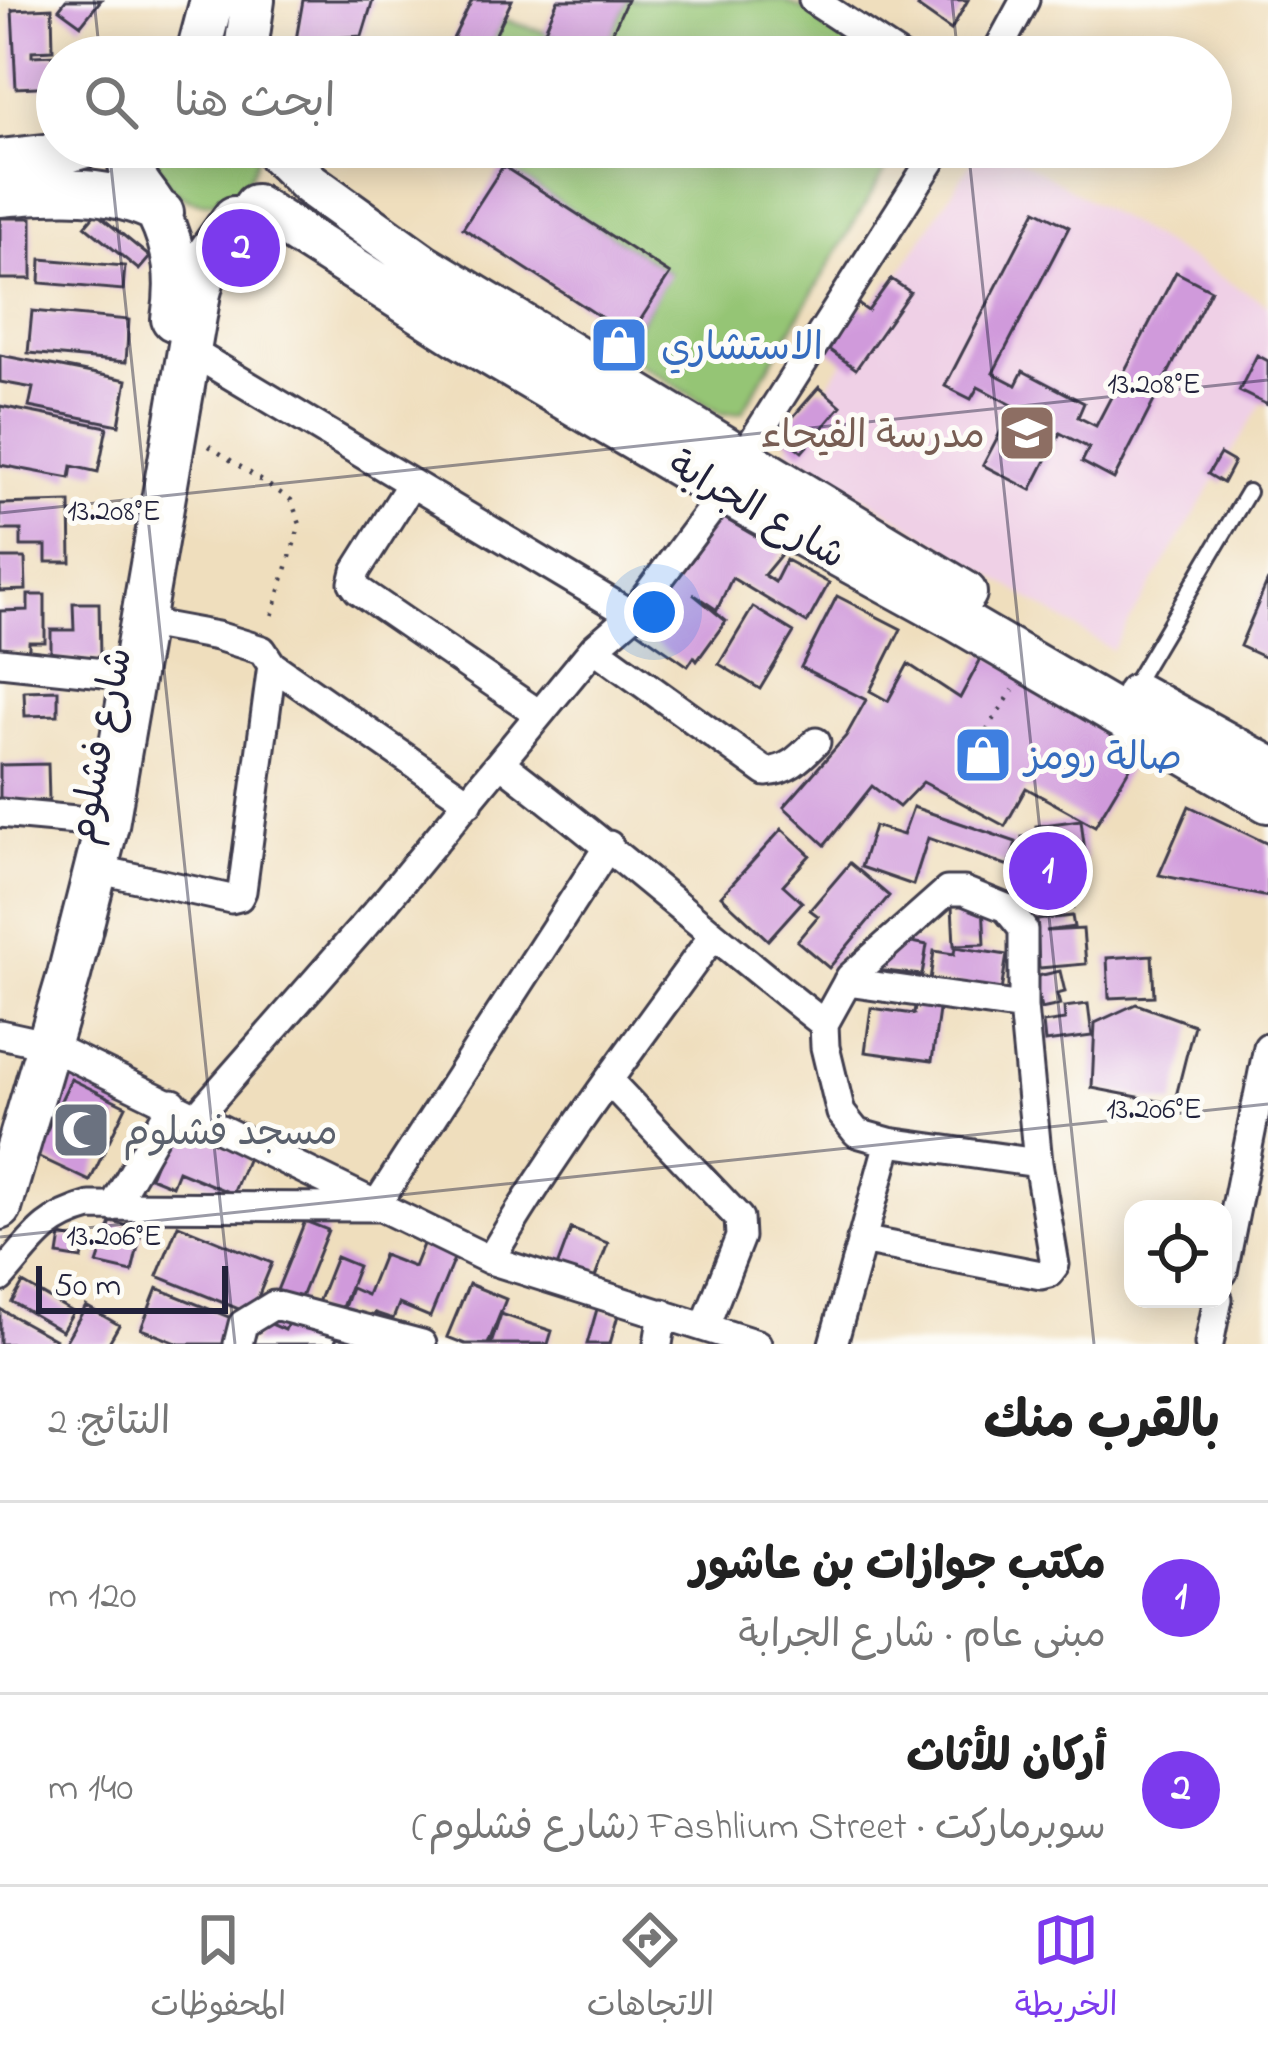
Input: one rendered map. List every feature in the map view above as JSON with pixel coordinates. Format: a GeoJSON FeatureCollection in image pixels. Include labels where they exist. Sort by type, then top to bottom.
{"type":"FeatureCollection","features":[{"type":"Feature","properties":{"kind":"main road"},"geometry":{"type":"LineString","coordinates":[[202,36],[212,0]]}},
{"type":"Feature","properties":{"kind":"main road"},"geometry":{"type":"LineString","coordinates":[[248,36],[253,0]]}},
{"type":"Feature","properties":{"kind":"main road"},"geometry":{"type":"LineString","coordinates":[[0,160],[36,157]]}},
{"type":"Feature","properties":{"kind":"main road"},"geometry":{"type":"LineString","coordinates":[[131,168],[132,177],[157,210],[176,260],[176,357]]}},
{"type":"Feature","properties":{"kind":"main road"},"geometry":{"type":"LineString","coordinates":[[176,357],[210,252],[274,168]]}},
{"type":"Feature","properties":{"kind":"main road","name":"شارع الجرابة"},"geometry":{"type":"LineString","coordinates":[[294,168],[423,265],[732,476]]}},
{"type":"Feature","properties":{"kind":"main road"},"geometry":{"type":"LineString","coordinates":[[0,195],[65,190],[106,193],[193,225],[244,212]]}},
{"type":"Feature","properties":{"kind":"main road","name":"شارع الجرابة"},"geometry":{"type":"LineString","coordinates":[[244,212],[458,335],[732,476],[965,609],[1268,767]]}},
{"type":"Feature","properties":{"kind":"main road","name":"شارع فشلوم"},"geometry":{"type":"LineString","coordinates":[[0,1208],[24,1039],[69,975],[107,825],[141,622],[176,357]]}},
{"type":"Feature","properties":{"kind":"main road","name":"شارع فشلوم"},"geometry":{"type":"LineString","coordinates":[[0,1116],[49,968],[87,821],[176,357]]}},
{"type":"Feature","properties":{"kind":"main road","name":"شارع الجرابة"},"geometry":{"type":"LineString","coordinates":[[965,609],[1030,662],[1268,801]]}},
{"type":"Feature","properties":{"kind":"street"},"geometry":{"type":"LineString","coordinates":[[812,0],[868,36]]}},
{"type":"Feature","properties":{"kind":"street"},"geometry":{"type":"LineString","coordinates":[[1005,36],[1025,0]]}},
{"type":"Feature","properties":{"kind":"street"},"geometry":{"type":"LineString","coordinates":[[113,1207],[185,1109],[469,802],[594,648],[632,615],[732,476],[927,168]]}},
{"type":"Feature","properties":{"kind":"street"},"geometry":{"type":"LineString","coordinates":[[176,357],[411,484],[632,615]]}},
{"type":"Feature","properties":{"kind":"street"},"geometry":{"type":"LineString","coordinates":[[411,484],[353,583],[539,713]]}},
{"type":"Feature","properties":{"kind":"street"},"geometry":{"type":"LineString","coordinates":[[141,622],[217,636],[267,657],[469,802]]}},
{"type":"Feature","properties":{"kind":"street"},"geometry":{"type":"LineString","coordinates":[[594,648],[766,772],[796,763],[816,742]]}},
{"type":"Feature","properties":{"kind":"street"},"geometry":{"type":"LineString","coordinates":[[96,869],[239,897],[267,657]]}},
{"type":"Feature","properties":{"kind":"street"},"geometry":{"type":"LineString","coordinates":[[0,662],[112,674]]}},
{"type":"Feature","properties":{"kind":"street"},"geometry":{"type":"LineString","coordinates":[[502,764],[609,845],[712,936],[824,1024]]}},
{"type":"Feature","properties":{"kind":"street"},"geometry":{"type":"LineString","coordinates":[[0,813],[87,821]]}},
{"type":"Feature","properties":{"kind":"street"},"geometry":{"type":"LineString","coordinates":[[375,1207],[609,845]]}},
{"type":"Feature","properties":{"kind":"street"},"geometry":{"type":"LineString","coordinates":[[861,1240],[1049,1273],[1055,1257],[1038,1162],[1023,1007],[1025,942],[1017,917],[1006,908],[964,891],[944,893],[847,982],[824,1024],[825,1047],[847,1124],[857,1133],[889,1142],[1038,1162]]}},
{"type":"Feature","properties":{"kind":"street"},"geometry":{"type":"LineString","coordinates":[[490,1260],[528,1195],[712,936]]}},
{"type":"Feature","properties":{"kind":"street"},"geometry":{"type":"LineString","coordinates":[[847,982],[1023,1007]]}},
{"type":"Feature","properties":{"kind":"street"},"geometry":{"type":"LineString","coordinates":[[24,1039],[185,1109],[490,1260],[758,1344]]}},
{"type":"Feature","properties":{"kind":"street"},"geometry":{"type":"LineString","coordinates":[[1232,1227],[1268,1047]]}},
{"type":"Feature","properties":{"kind":"street"},"geometry":{"type":"LineString","coordinates":[[609,1081],[739,1218],[740,1237],[706,1326]]}},
{"type":"Feature","properties":{"kind":"street"},"geometry":{"type":"LineString","coordinates":[[833,1344],[889,1142]]}},
{"type":"Feature","properties":{"kind":"street"},"geometry":{"type":"LineString","coordinates":[[0,1278],[59,1215],[90,1207],[375,1207]]}},
{"type":"Feature","properties":{"kind":"street"},"geometry":{"type":"LineString","coordinates":[[238,1344],[247,1320],[274,1306],[422,1344]]}},
{"type":"Feature","properties":{"kind":"street"},"geometry":{"type":"LineString","coordinates":[[1209,1344],[1216,1308]]}},
{"type":"Feature","properties":{"kind":"street"},"geometry":{"type":"LineString","coordinates":[[658,1344],[663,1313]]}},
{"type":"Feature","properties":{"kind":"lane"},"geometry":{"type":"LineString","coordinates":[[1130,691],[1248,492]]}},
{"type":"Feature","properties":{"kind":"path"},"geometry":{"type":"LineString","coordinates":[[209,446],[291,500],[297,510],[300,524],[267,657]]}},
{"type":"Feature","properties":{"kind":"path"},"geometry":{"type":"LineString","coordinates":[[980,741],[1030,662]]}},
{"type":"Feature","properties":{"kind":"shaded area"},"geometry":{"type":"Polygon","coordinates":[[[968,168],[1034,168],[1268,305],[1268,393],[1112,650],[787,449],[968,168]]]}},
{"type":"Feature","properties":{"kind":"green space"},"geometry":{"type":"Polygon","coordinates":[[[627,0],[782,0],[865,36],[611,36],[627,0]]]}},
{"type":"Feature","properties":{"kind":"green space"},"geometry":{"type":"Polygon","coordinates":[[[503,20],[552,36],[495,36],[503,20]]]}},
{"type":"Feature","properties":{"kind":"green space"},"geometry":{"type":"Polygon","coordinates":[[[253,168],[240,189],[224,199],[206,202],[188,199],[172,189],[160,171],[253,168]]]}},
{"type":"Feature","properties":{"kind":"green space"},"geometry":{"type":"Polygon","coordinates":[[[506,168],[887,168],[742,412],[722,414],[622,353],[669,273],[506,168]]]}},
{"type":"Feature","properties":{"kind":"building"},"geometry":{"type":"Polygon","coordinates":[[[66,0],[101,0],[81,25],[59,9],[66,0]]]}},
{"type":"Feature","properties":{"kind":"building"},"geometry":{"type":"Polygon","coordinates":[[[303,0],[373,0],[362,36],[297,36],[303,0]]]}},
{"type":"Feature","properties":{"kind":"building"},"geometry":{"type":"Polygon","coordinates":[[[472,0],[512,0],[495,36],[454,36],[472,0]]]}},
{"type":"Feature","properties":{"kind":"building"},"geometry":{"type":"Polygon","coordinates":[[[558,0],[627,0],[611,36],[544,32],[558,0]]]}},
{"type":"Feature","properties":{"kind":"building"},"geometry":{"type":"Polygon","coordinates":[[[923,0],[968,0],[951,30],[918,7],[923,0]]]}},
{"type":"Feature","properties":{"kind":"building"},"geometry":{"type":"Polygon","coordinates":[[[52,8],[53,36],[36,36],[36,51],[32,51],[36,87],[16,88],[12,10],[52,8]]]}},
{"type":"Feature","properties":{"kind":"building"},"geometry":{"type":"Polygon","coordinates":[[[506,168],[670,274],[630,336],[463,228],[506,168]]]}},
{"type":"Feature","properties":{"kind":"building"},"geometry":{"type":"Polygon","coordinates":[[[1036,210],[1069,227],[993,373],[1016,385],[1023,371],[1084,403],[1078,417],[1096,426],[1176,272],[1211,290],[1114,479],[1082,462],[1089,448],[1060,433],[1031,490],[983,465],[1014,406],[978,387],[971,399],[945,386],[1036,210]]]}},
{"type":"Feature","properties":{"kind":"building"},"geometry":{"type":"Polygon","coordinates":[[[96,213],[150,257],[139,270],[85,226],[96,213]]]}},
{"type":"Feature","properties":{"kind":"building"},"geometry":{"type":"Polygon","coordinates":[[[0,218],[32,218],[32,279],[0,279],[0,218]]]}},
{"type":"Feature","properties":{"kind":"building"},"geometry":{"type":"Polygon","coordinates":[[[41,259],[125,266],[123,290],[40,283],[41,259]]]}},
{"type":"Feature","properties":{"kind":"building"},"geometry":{"type":"Polygon","coordinates":[[[891,279],[910,292],[856,369],[824,346],[855,302],[868,311],[891,279]]]}},
{"type":"Feature","properties":{"kind":"building"},"geometry":{"type":"Polygon","coordinates":[[[32,311],[129,320],[126,362],[28,353],[32,311]]]}},
{"type":"Feature","properties":{"kind":"building"},"geometry":{"type":"Polygon","coordinates":[[[0,355],[127,380],[119,425],[29,407],[33,388],[0,382],[0,355]]]}},
{"type":"Feature","properties":{"kind":"building"},"geometry":{"type":"Polygon","coordinates":[[[1257,355],[1268,361],[1268,405],[1239,391],[1257,355]]]}},
{"type":"Feature","properties":{"kind":"building"},"geometry":{"type":"Polygon","coordinates":[[[819,387],[841,406],[802,452],[779,433],[819,387]]]}},
{"type":"Feature","properties":{"kind":"building"},"geometry":{"type":"Polygon","coordinates":[[[0,406],[107,427],[98,472],[72,466],[70,478],[0,465],[0,406]]]}},
{"type":"Feature","properties":{"kind":"building"},"geometry":{"type":"Polygon","coordinates":[[[1220,454],[1234,462],[1223,483],[1208,474],[1220,454]]]}},
{"type":"Feature","properties":{"kind":"building"},"geometry":{"type":"Polygon","coordinates":[[[70,502],[71,562],[46,562],[46,546],[21,546],[21,530],[0,530],[0,504],[70,502]]]}},
{"type":"Feature","properties":{"kind":"building"},"geometry":{"type":"Polygon","coordinates":[[[715,513],[783,552],[764,575],[775,582],[786,560],[829,583],[807,623],[732,578],[717,610],[693,594],[726,621],[697,661],[694,657],[688,666],[632,627],[715,513]]]}},
{"type":"Feature","properties":{"kind":"building"},"geometry":{"type":"Polygon","coordinates":[[[0,558],[25,558],[26,590],[0,591],[0,558]]]}},
{"type":"Feature","properties":{"kind":"building"},"geometry":{"type":"Polygon","coordinates":[[[1268,580],[1268,659],[1240,646],[1268,580]]]}},
{"type":"Feature","properties":{"kind":"building"},"geometry":{"type":"Polygon","coordinates":[[[28,595],[45,595],[45,642],[29,642],[29,650],[0,651],[0,611],[28,610],[28,595]]]}},
{"type":"Feature","properties":{"kind":"building","name":"صالة رومز"},"geometry":{"type":"Polygon","coordinates":[[[837,596],[901,629],[870,691],[888,701],[908,664],[960,698],[984,653],[1065,696],[1060,705],[1141,749],[1095,826],[1026,788],[1005,826],[923,782],[899,807],[872,786],[825,845],[784,807],[846,736],[866,700],[801,667],[837,596]]]}},
{"type":"Feature","properties":{"kind":"building"},"geometry":{"type":"Polygon","coordinates":[[[73,603],[99,603],[100,659],[51,660],[51,630],[74,630],[73,603]]]}},
{"type":"Feature","properties":{"kind":"building"},"geometry":{"type":"Polygon","coordinates":[[[753,607],[794,632],[760,689],[719,664],[753,607]]]}},
{"type":"Feature","properties":{"kind":"building"},"geometry":{"type":"Polygon","coordinates":[[[58,690],[58,715],[25,716],[24,691],[58,690]]]}},
{"type":"Feature","properties":{"kind":"building"},"geometry":{"type":"Polygon","coordinates":[[[48,764],[49,800],[0,801],[0,765],[48,764]]]}},
{"type":"Feature","properties":{"kind":"building"},"geometry":{"type":"Polygon","coordinates":[[[1189,806],[1268,844],[1268,897],[1159,875],[1189,806]]]}},
{"type":"Feature","properties":{"kind":"building"},"geometry":{"type":"Polygon","coordinates":[[[913,807],[1016,842],[1009,866],[928,838],[913,885],[861,867],[874,826],[903,835],[913,807]]]}},
{"type":"Feature","properties":{"kind":"building"},"geometry":{"type":"Polygon","coordinates":[[[1081,820],[1086,860],[1078,861],[1080,876],[1040,881],[1038,864],[1026,866],[1022,837],[1037,835],[1036,826],[1081,820]]]}},
{"type":"Feature","properties":{"kind":"building"},"geometry":{"type":"Polygon","coordinates":[[[782,829],[810,855],[783,885],[802,902],[768,940],[721,896],[782,829]]]}},
{"type":"Feature","properties":{"kind":"building"},"geometry":{"type":"Polygon","coordinates":[[[850,863],[889,896],[829,968],[797,941],[818,916],[810,910],[850,863]]]}},
{"type":"Feature","properties":{"kind":"building"},"geometry":{"type":"Polygon","coordinates":[[[1071,893],[1073,908],[1036,910],[1034,896],[1071,893]]]}},
{"type":"Feature","properties":{"kind":"building"},"geometry":{"type":"Polygon","coordinates":[[[983,904],[985,944],[954,945],[952,906],[983,904]]]}},
{"type":"Feature","properties":{"kind":"building"},"geometry":{"type":"Polygon","coordinates":[[[1072,916],[1074,927],[1046,931],[1083,929],[1086,964],[1039,968],[1037,920],[1072,916]]]}},
{"type":"Feature","properties":{"kind":"building"},"geometry":{"type":"Polygon","coordinates":[[[902,940],[927,945],[922,975],[866,969],[902,940]]]}},
{"type":"Feature","properties":{"kind":"building"},"geometry":{"type":"Polygon","coordinates":[[[955,947],[1007,955],[1001,991],[930,980],[934,951],[954,954],[955,947]]]}},
{"type":"Feature","properties":{"kind":"building"},"geometry":{"type":"Polygon","coordinates":[[[1152,955],[1154,996],[1109,998],[1107,958],[1152,955]]]}},
{"type":"Feature","properties":{"kind":"building"},"geometry":{"type":"Polygon","coordinates":[[[1060,971],[1065,992],[1057,994],[1060,1005],[1041,1009],[1034,977],[1060,971]]]}},
{"type":"Feature","properties":{"kind":"building"},"geometry":{"type":"Polygon","coordinates":[[[916,999],[940,1003],[932,1061],[865,1052],[871,1008],[914,1014],[916,999]]]}},
{"type":"Feature","properties":{"kind":"building"},"geometry":{"type":"Polygon","coordinates":[[[1088,1004],[1092,1036],[1045,1042],[1043,1023],[1065,1020],[1064,1007],[1088,1004]]]}},
{"type":"Feature","properties":{"kind":"building"},"geometry":{"type":"Polygon","coordinates":[[[1136,1004],[1194,1025],[1174,1104],[1092,1088],[1095,1023],[1136,1004]]]}},
{"type":"Feature","properties":{"kind":"building","name":"مسجد فشلوم"},"geometry":{"type":"Polygon","coordinates":[[[71,1079],[126,1106],[90,1181],[35,1155],[71,1079]]]}},
{"type":"Feature","properties":{"kind":"building"},"geometry":{"type":"Polygon","coordinates":[[[172,1123],[249,1155],[233,1194],[178,1171],[172,1186],[150,1177],[172,1123]]]}},
{"type":"Feature","properties":{"kind":"building"},"geometry":{"type":"Polygon","coordinates":[[[305,1221],[328,1230],[297,1307],[274,1298],[305,1221]]]}},
{"type":"Feature","properties":{"kind":"building"},"geometry":{"type":"Polygon","coordinates":[[[111,1222],[142,1229],[132,1272],[97,1264],[111,1222]]]}},
{"type":"Feature","properties":{"kind":"building"},"geometry":{"type":"Polygon","coordinates":[[[178,1225],[272,1263],[251,1314],[157,1276],[178,1225]]]}},
{"type":"Feature","properties":{"kind":"building"},"geometry":{"type":"Polygon","coordinates":[[[571,1229],[608,1243],[594,1280],[565,1269],[562,1277],[554,1275],[571,1229]]]}},
{"type":"Feature","properties":{"kind":"building"},"geometry":{"type":"Polygon","coordinates":[[[428,1232],[458,1249],[430,1317],[399,1304],[393,1319],[375,1313],[372,1322],[343,1310],[351,1288],[367,1295],[383,1255],[414,1267],[428,1232]]]}},
{"type":"Feature","properties":{"kind":"building"},"geometry":{"type":"Polygon","coordinates":[[[61,1236],[86,1241],[82,1259],[58,1255],[61,1236]]]}},
{"type":"Feature","properties":{"kind":"building"},"geometry":{"type":"Polygon","coordinates":[[[336,1257],[358,1266],[337,1320],[315,1310],[336,1257]]]}},
{"type":"Feature","properties":{"kind":"building"},"geometry":{"type":"Polygon","coordinates":[[[23,1283],[73,1312],[62,1331],[12,1302],[23,1283]]]}},
{"type":"Feature","properties":{"kind":"building"},"geometry":{"type":"Polygon","coordinates":[[[469,1284],[506,1299],[488,1344],[465,1344],[447,1337],[469,1284]]]}},
{"type":"Feature","properties":{"kind":"building"},"geometry":{"type":"Polygon","coordinates":[[[157,1288],[234,1319],[224,1344],[179,1344],[141,1329],[157,1288]]]}},
{"type":"Feature","properties":{"kind":"building"},"geometry":{"type":"Polygon","coordinates":[[[86,1306],[119,1325],[108,1344],[64,1344],[86,1306]]]}},
{"type":"Feature","properties":{"kind":"building"},"geometry":{"type":"Polygon","coordinates":[[[0,1309],[56,1340],[54,1344],[0,1344],[0,1309]]]}},
{"type":"Feature","properties":{"kind":"building"},"geometry":{"type":"Polygon","coordinates":[[[597,1309],[618,1315],[610,1344],[587,1344],[597,1309]]]}},
{"type":"Feature","properties":{"kind":"building"},"geometry":{"type":"Polygon","coordinates":[[[293,1311],[340,1330],[334,1344],[252,1344],[262,1320],[285,1330],[293,1311]]]}},
{"type":"Feature","properties":{"kind":"building"},"geometry":{"type":"Polygon","coordinates":[[[501,1314],[552,1331],[548,1344],[491,1344],[501,1314]]]}},
{"type":"Feature","properties":{"kind":"place","name":"أركان للأثاث"},"geometry":{"type":"Point","coordinates":[241,248]}},
{"type":"Feature","properties":{"kind":"place","name":"الاستشاري"},"geometry":{"type":"Point","coordinates":[619,345]}},
{"type":"Feature","properties":{"kind":"place","name":"مدرسة الفيحاء"},"geometry":{"type":"Point","coordinates":[1027,433]}},
{"type":"Feature","properties":{"kind":"place","name":"صالة رومز"},"geometry":{"type":"Point","coordinates":[983,755]}},
{"type":"Feature","properties":{"kind":"place","name":"مكتب جوازات بن عاشور"},"geometry":{"type":"Point","coordinates":[1048,871]}},
{"type":"Feature","properties":{"kind":"place","name":"مسجد فشلوم"},"geometry":{"type":"Point","coordinates":[81,1130]}}]}
